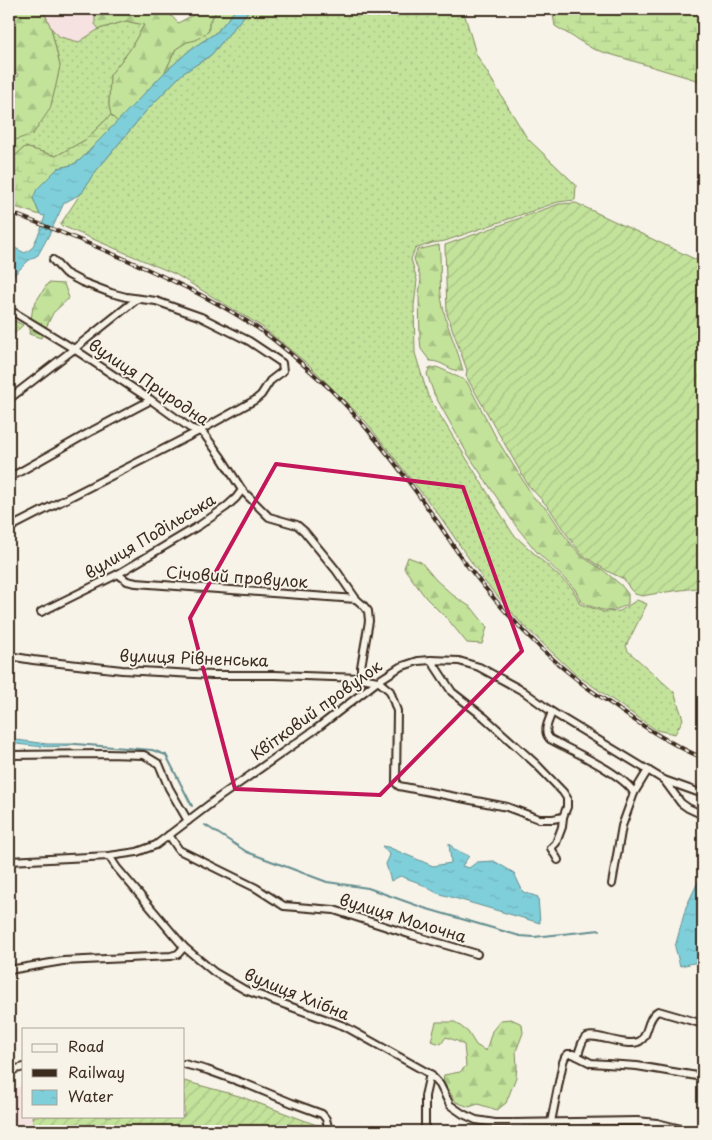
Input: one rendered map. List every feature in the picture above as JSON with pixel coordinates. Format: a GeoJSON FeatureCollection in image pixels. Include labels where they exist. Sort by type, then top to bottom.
{"type":"FeatureCollection","features":[{"type":"Feature","properties":{"kind":"street"},"geometry":{"type":"LineString","coordinates":[[9,528],[199,431],[255,400],[261,395],[270,381],[283,371],[282,363],[259,348],[201,317],[156,301],[111,293],[82,282],[65,273],[53,260]]}},
{"type":"Feature","properties":{"kind":"street"},"geometry":{"type":"LineString","coordinates":[[9,400],[137,299]]}},
{"type":"Feature","properties":{"kind":"street","name":"вулиця Природна"},"geometry":{"type":"LineString","coordinates":[[15,313],[74,349],[190,428],[199,431],[222,457],[242,490],[270,517],[297,525],[304,531],[368,612],[369,621],[361,678]]}},
{"type":"Feature","properties":{"kind":"street"},"geometry":{"type":"LineString","coordinates":[[9,478],[150,400]]}},
{"type":"Feature","properties":{"kind":"street","name":"вулиця Подільська"},"geometry":{"type":"LineString","coordinates":[[41,612],[118,574],[206,521],[226,507],[242,490]]}},
{"type":"Feature","properties":{"kind":"street","name":"Січовий провулок"},"geometry":{"type":"LineString","coordinates":[[118,574],[127,581],[136,583],[356,599]]}},
{"type":"Feature","properties":{"kind":"street","name":"вулиця Рівненська"},"geometry":{"type":"LineString","coordinates":[[9,656],[131,670],[212,675],[361,678],[378,681]]}},
{"type":"Feature","properties":{"kind":"street"},"geometry":{"type":"LineString","coordinates":[[431,660],[452,692],[484,717],[530,758],[567,798],[560,835],[551,848],[558,860]]}},
{"type":"Feature","properties":{"kind":"street","name":"Квітковий провулок"},"geometry":{"type":"LineString","coordinates":[[169,835],[316,729],[378,681],[400,667],[418,661],[431,660],[459,661],[479,668],[523,691],[552,712],[664,780],[703,794]]}},
{"type":"Feature","properties":{"kind":"street"},"geometry":{"type":"LineString","coordinates":[[378,681],[390,691],[397,711],[396,784],[507,807],[539,819],[563,817]]}},
{"type":"Feature","properties":{"kind":"street"},"geometry":{"type":"LineString","coordinates":[[552,712],[546,736],[626,782],[634,793]]}},
{"type":"Feature","properties":{"kind":"street"},"geometry":{"type":"LineString","coordinates":[[9,755],[144,755],[159,764],[169,788],[188,821]]}},
{"type":"Feature","properties":{"kind":"street"},"geometry":{"type":"LineString","coordinates":[[612,884],[622,826],[634,793],[648,770]]}},
{"type":"Feature","properties":{"kind":"street"},"geometry":{"type":"LineString","coordinates":[[664,780],[681,803],[703,815]]}},
{"type":"Feature","properties":{"kind":"street"},"geometry":{"type":"LineString","coordinates":[[9,861],[109,856],[146,850],[169,835]]}},
{"type":"Feature","properties":{"kind":"street","name":"вулиця Молочна"},"geometry":{"type":"LineString","coordinates":[[169,835],[179,850],[256,888],[284,906],[334,910],[477,954]]}},
{"type":"Feature","properties":{"kind":"street"},"geometry":{"type":"LineString","coordinates":[[9,970],[63,961],[170,956],[178,954],[184,947],[109,856]]}},
{"type":"Feature","properties":{"kind":"street","name":"вулиця Хлібна"},"geometry":{"type":"LineString","coordinates":[[184,947],[214,972],[244,990],[344,1026],[430,1074],[440,1085],[450,1105],[476,1120],[495,1123],[638,1121],[657,1123],[689,1131]]}},
{"type":"Feature","properties":{"kind":"street"},"geometry":{"type":"LineString","coordinates":[[577,1056],[584,1039],[588,1037],[635,1043],[640,1041],[653,1014],[658,1011],[703,1024]]}},
{"type":"Feature","properties":{"kind":"street"},"geometry":{"type":"LineString","coordinates":[[556,1131],[551,1122],[564,1058],[568,1054],[573,1054],[591,1063],[637,1066],[703,1076]]}},
{"type":"Feature","properties":{"kind":"street"},"geometry":{"type":"LineString","coordinates":[[185,1064],[246,1084],[322,1114],[326,1119],[329,1131]]}},
{"type":"Feature","properties":{"kind":"street"},"geometry":{"type":"LineString","coordinates":[[9,1071],[22,1068]]}},
{"type":"Feature","properties":{"kind":"street"},"geometry":{"type":"LineString","coordinates":[[425,1131],[425,1096],[430,1074]]}},
{"type":"Feature","properties":{"kind":"street"},"geometry":{"type":"LineString","coordinates":[[513,1123],[523,1131]]}},
{"type":"Feature","properties":{"kind":"highlighted area"},"geometry":{"type":"Polygon","coordinates":[[[276,464],[463,487],[522,651],[380,795],[235,789],[190,618],[276,464]]]}},
{"type":"Feature","properties":{"kind":"shaded area"},"geometry":{"type":"Polygon","coordinates":[[[9,9],[158,9],[130,46],[9,75],[9,9]]]}},
{"type":"Feature","properties":{"kind":"shaded area"},"geometry":{"type":"Polygon","coordinates":[[[22,1086],[22,1118],[32,1118],[34,1131],[9,1131],[9,1090],[22,1086]]]}},
{"type":"Feature","properties":{"kind":"green space"},"geometry":{"type":"Polygon","coordinates":[[[9,9],[43,9],[51,28],[60,66],[50,109],[33,134],[12,141],[9,141],[9,78],[19,76],[9,64],[9,9]]]}},
{"type":"Feature","properties":{"kind":"green space"},"geometry":{"type":"Polygon","coordinates":[[[95,9],[165,9],[178,23],[204,9],[218,9],[209,23],[209,31],[196,41],[187,42],[176,49],[165,72],[118,122],[111,115],[109,105],[110,75],[129,51],[144,25],[126,21],[99,29],[95,24],[95,9]]]}},
{"type":"Feature","properties":{"kind":"green space"},"geometry":{"type":"Polygon","coordinates":[[[218,9],[236,9],[217,32],[191,49],[165,72],[176,49],[187,42],[196,40],[209,31],[209,23],[218,9]]]}},
{"type":"Feature","properties":{"kind":"green space"},"geometry":{"type":"Polygon","coordinates":[[[250,9],[463,9],[476,54],[527,138],[576,185],[575,200],[558,202],[445,241],[415,249],[411,259],[417,280],[414,306],[415,353],[428,396],[513,534],[573,589],[580,604],[604,612],[620,611],[637,600],[647,604],[626,646],[628,651],[674,692],[683,719],[675,734],[656,730],[574,673],[521,623],[485,582],[439,515],[366,422],[309,365],[261,326],[175,274],[60,225],[92,176],[146,111],[182,74],[211,55],[250,9]]]}},
{"type":"Feature","properties":{"kind":"green space"},"geometry":{"type":"Polygon","coordinates":[[[552,9],[703,9],[703,82],[593,49],[555,26],[552,9]]]}},
{"type":"Feature","properties":{"kind":"green space"},"geometry":{"type":"Polygon","coordinates":[[[126,21],[144,25],[129,51],[110,75],[109,105],[111,115],[85,140],[56,156],[25,147],[9,161],[9,141],[12,141],[50,109],[60,66],[51,28],[60,37],[79,42],[99,29],[126,21]]]}},
{"type":"Feature","properties":{"kind":"green space"},"geometry":{"type":"Polygon","coordinates":[[[111,115],[118,122],[80,160],[72,165],[58,168],[33,198],[40,215],[9,205],[9,161],[25,147],[56,156],[85,140],[111,115]]]}},
{"type":"Feature","properties":{"kind":"green space"},"geometry":{"type":"Polygon","coordinates":[[[576,203],[703,263],[703,587],[642,596],[635,594],[624,579],[582,555],[550,509],[528,485],[466,376],[467,370],[447,314],[445,245],[559,204],[576,203]]]}},
{"type":"Feature","properties":{"kind":"green space"},"geometry":{"type":"Polygon","coordinates":[[[439,245],[440,284],[445,315],[463,371],[454,370],[435,361],[430,361],[421,349],[419,295],[421,279],[414,259],[417,250],[439,245]]]}},
{"type":"Feature","properties":{"kind":"green space"},"geometry":{"type":"Polygon","coordinates":[[[48,283],[64,284],[69,298],[53,313],[41,338],[29,334],[33,306],[48,283]]]}},
{"type":"Feature","properties":{"kind":"green space"},"geometry":{"type":"Polygon","coordinates":[[[9,318],[23,325],[9,339],[9,318]]]}},
{"type":"Feature","properties":{"kind":"green space"},"geometry":{"type":"Polygon","coordinates":[[[436,367],[467,382],[498,441],[534,498],[548,510],[581,556],[603,570],[621,585],[628,594],[628,604],[615,609],[604,610],[581,602],[575,589],[536,551],[516,526],[467,453],[434,394],[427,374],[429,369],[436,367]]]}},
{"type":"Feature","properties":{"kind":"green space"},"geometry":{"type":"Polygon","coordinates":[[[408,557],[421,562],[436,580],[454,596],[472,608],[487,627],[482,644],[467,643],[450,622],[426,598],[404,568],[408,557]]]}},
{"type":"Feature","properties":{"kind":"green space"},"geometry":{"type":"Polygon","coordinates":[[[511,1019],[522,1024],[523,1033],[516,1051],[516,1077],[506,1103],[497,1110],[478,1104],[469,1107],[456,1102],[443,1082],[444,1075],[460,1072],[466,1066],[464,1045],[446,1037],[441,1044],[431,1041],[436,1022],[455,1022],[468,1032],[476,1045],[486,1051],[492,1031],[501,1020],[511,1019]]]}},
{"type":"Feature","properties":{"kind":"green space"},"geometry":{"type":"Polygon","coordinates":[[[185,1081],[239,1096],[322,1127],[321,1131],[34,1131],[32,1118],[185,1118],[185,1081]]]}},
{"type":"Feature","properties":{"kind":"water"},"geometry":{"type":"Polygon","coordinates":[[[236,9],[250,9],[211,55],[182,74],[146,111],[92,176],[82,193],[64,203],[38,255],[28,261],[9,280],[9,245],[25,253],[32,248],[45,216],[40,215],[33,198],[37,189],[58,168],[72,165],[80,160],[165,72],[191,49],[217,32],[236,9]]]}},
{"type":"Feature","properties":{"kind":"water"},"geometry":{"type":"Polygon","coordinates":[[[9,739],[47,744],[75,744],[50,747],[34,746],[9,743],[9,739]]]}},
{"type":"Feature","properties":{"kind":"water"},"geometry":{"type":"Polygon","coordinates":[[[449,843],[454,849],[469,856],[462,866],[469,868],[477,862],[494,861],[514,873],[523,892],[538,897],[540,923],[437,893],[417,882],[400,876],[391,881],[386,864],[390,855],[382,846],[433,866],[451,863],[449,843]]]}},
{"type":"Feature","properties":{"kind":"water"},"geometry":{"type":"Polygon","coordinates":[[[703,876],[703,961],[680,966],[675,947],[686,907],[703,876]]]}},
{"type":"Feature","properties":{"kind":"waterway"},"geometry":{"type":"LineString","coordinates":[[75,744],[152,750],[166,755],[192,806]]}},
{"type":"Feature","properties":{"kind":"waterway"},"geometry":{"type":"LineString","coordinates":[[205,825],[247,852],[327,882],[368,888],[424,908],[520,936],[534,937],[600,930]]}},
{"type":"Feature","properties":{"kind":"railway"},"geometry":{"type":"LineString","coordinates":[[9,212],[56,230],[168,279],[235,314],[274,340],[328,387],[371,433],[410,483],[468,566],[497,602],[537,644],[585,686],[621,711],[661,737],[703,758]]}}]}
